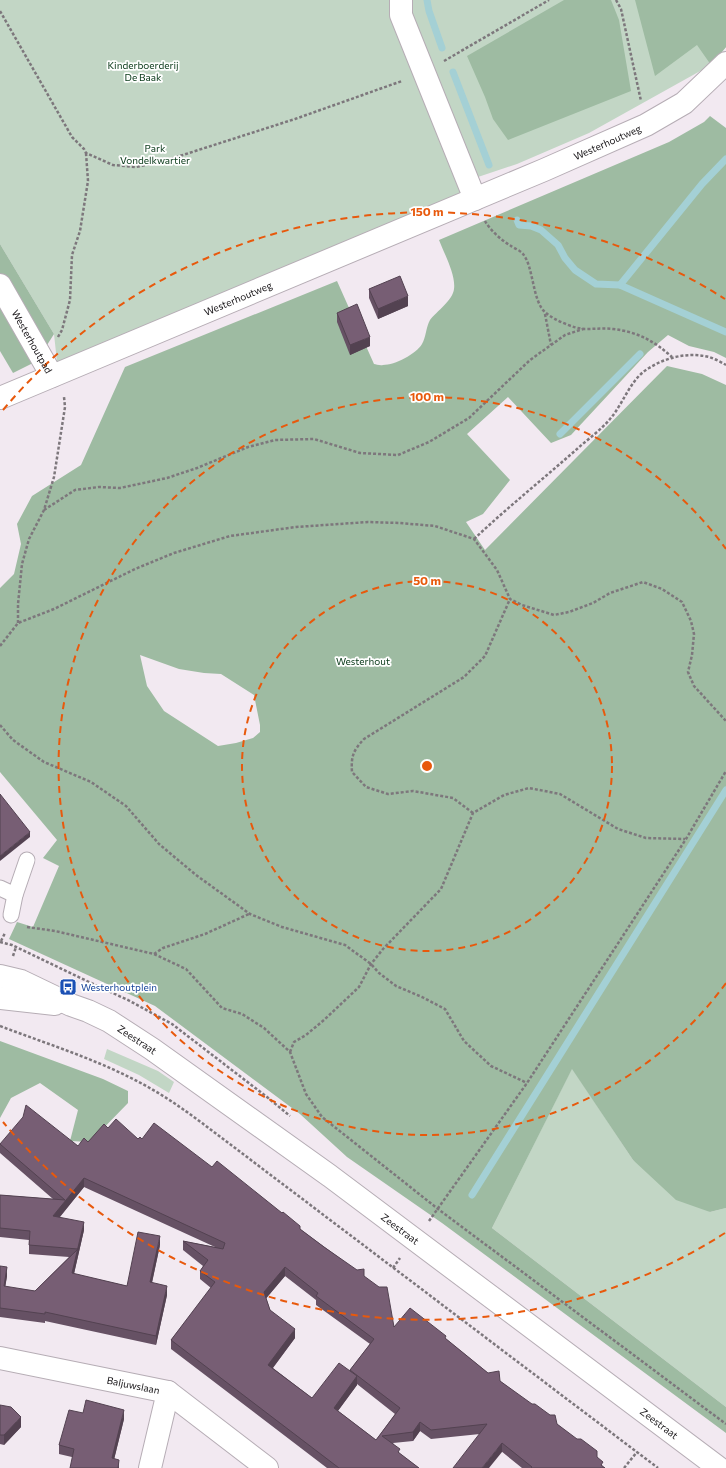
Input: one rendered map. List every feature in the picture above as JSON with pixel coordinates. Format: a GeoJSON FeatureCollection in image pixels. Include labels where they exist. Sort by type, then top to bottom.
{"type":"FeatureCollection","features":[{"type":"Feature","properties":{"kind":"street"},"geometry":{"type":"LineString","coordinates":[[401,0],[401,15],[475,199]]}},
{"type":"Feature","properties":{"kind":"street","name":"Westerhoutweg"},"geometry":{"type":"LineString","coordinates":[[0,398],[48,368],[71,367],[544,170],[646,125],[684,103],[726,63]]}},
{"type":"Feature","properties":{"kind":"street","name":"Westerhoutpad"},"geometry":{"type":"LineString","coordinates":[[0,285],[48,368]]}},
{"type":"Feature","properties":{"kind":"street","name":"Zeestraat"},"geometry":{"type":"LineString","coordinates":[[0,976],[21,981],[109,1021],[152,1049],[330,1176],[719,1468]]}},
{"type":"Feature","properties":{"kind":"street","name":"Zeestraat"},"geometry":{"type":"LineString","coordinates":[[0,998],[71,1005]]}},
{"type":"Feature","properties":{"kind":"street","name":"Baljuwslaan"},"geometry":{"type":"LineString","coordinates":[[0,1358],[168,1392],[267,1468]]}},
{"type":"Feature","properties":{"kind":"street"},"geometry":{"type":"LineString","coordinates":[[150,1468],[168,1392]]}},
{"type":"Feature","properties":{"kind":"lane"},"geometry":{"type":"LineString","coordinates":[[11,915],[15,895],[27,860]]}},
{"type":"Feature","properties":{"kind":"lane"},"geometry":{"type":"LineString","coordinates":[[0,888],[15,895]]}},
{"type":"Feature","properties":{"kind":"path"},"geometry":{"type":"LineString","coordinates":[[86,153],[113,165],[136,167],[161,162],[295,119],[424,73],[549,0]]}},
{"type":"Feature","properties":{"kind":"path"},"geometry":{"type":"LineString","coordinates":[[616,0],[621,9],[646,125]]}},
{"type":"Feature","properties":{"kind":"path"},"geometry":{"type":"LineString","coordinates":[[0,11],[72,137],[84,149],[86,153],[88,181],[80,231],[72,255],[70,300],[62,330],[48,368],[65,398],[65,407],[54,477],[44,510],[30,539],[22,564],[19,587],[18,623]]}},
{"type":"Feature","properties":{"kind":"path"},"geometry":{"type":"LineString","coordinates":[[475,199],[488,226],[507,244],[523,254],[530,267],[533,286],[545,313],[551,345]]}},
{"type":"Feature","properties":{"kind":"path"},"geometry":{"type":"LineString","coordinates":[[545,313],[562,322],[583,329],[611,329],[638,334],[658,346],[672,357]]}},
{"type":"Feature","properties":{"kind":"path"},"geometry":{"type":"LineString","coordinates":[[44,510],[75,490],[98,487],[120,488],[167,478],[197,468],[248,447],[275,440],[314,439],[360,452],[398,455],[429,442],[469,418],[530,360],[565,335],[583,329]]}},
{"type":"Feature","properties":{"kind":"path"},"geometry":{"type":"LineString","coordinates":[[474,539],[506,509],[528,492],[611,418],[636,380],[648,369],[672,357],[686,355],[710,357],[726,365]]}},
{"type":"Feature","properties":{"kind":"path"},"geometry":{"type":"LineString","coordinates":[[0,646],[18,623],[54,609],[135,569],[174,553],[230,536],[296,527],[368,522],[435,526],[474,539],[497,570],[510,599],[522,605],[554,615],[569,612],[592,603],[610,593],[643,582],[662,589],[682,602],[691,622],[694,634],[692,655],[688,672],[694,686],[726,721]]}},
{"type":"Feature","properties":{"kind":"path"},"geometry":{"type":"LineString","coordinates":[[473,813],[453,798],[413,791],[388,794],[366,787],[352,772],[351,760],[355,749],[364,739],[464,677],[485,656],[510,599]]}},
{"type":"Feature","properties":{"kind":"path"},"geometry":{"type":"LineString","coordinates":[[0,726],[13,740],[44,762],[91,782],[126,806],[159,844],[196,875],[250,914],[282,927],[345,945],[371,964],[379,973],[396,986],[445,1009],[464,1041],[491,1066],[527,1083]]}},
{"type":"Feature","properties":{"kind":"path"},"geometry":{"type":"LineString","coordinates":[[426,1223],[438,1209],[527,1083],[686,839],[726,771]]}},
{"type":"Feature","properties":{"kind":"path"},"geometry":{"type":"LineString","coordinates":[[290,1052],[294,1042],[306,1035],[324,1020],[359,987],[371,964],[383,949],[440,889],[473,813],[504,795],[530,788],[560,794],[618,829],[646,838],[686,839]]}},
{"type":"Feature","properties":{"kind":"path"},"geometry":{"type":"LineString","coordinates":[[154,954],[163,948],[205,934],[250,914]]}},
{"type":"Feature","properties":{"kind":"path"},"geometry":{"type":"LineString","coordinates":[[24,926],[55,931],[154,954],[186,969],[222,1008],[242,1014],[264,1028],[290,1052],[306,1094],[322,1117],[438,1209],[726,1424]]}},
{"type":"Feature","properties":{"kind":"path"},"geometry":{"type":"LineString","coordinates":[[0,1026],[95,1061],[156,1092],[196,1119],[243,1154],[658,1468]]}},
{"type":"Feature","properties":{"kind":"path"},"geometry":{"type":"LineString","coordinates":[[624,1468],[637,1452]]}},
{"type":"Feature","properties":{"kind":"green space","name":"Park Vondelkwartier"},"geometry":{"type":"Polygon","coordinates":[[[0,0],[726,0],[726,47],[711,65],[589,133],[517,164],[478,177],[467,193],[57,362],[54,334],[0,244],[0,0]]]}},
{"type":"Feature","properties":{"kind":"green space"},"geometry":{"type":"Polygon","coordinates":[[[564,0],[611,0],[619,20],[631,91],[508,140],[493,119],[467,56],[564,0]]]}},
{"type":"Feature","properties":{"kind":"green space"},"geometry":{"type":"Polygon","coordinates":[[[635,0],[726,0],[726,47],[711,65],[697,45],[655,76],[635,0]]]}},
{"type":"Feature","properties":{"kind":"green space","name":"Westerhout"},"geometry":{"type":"Polygon","coordinates":[[[710,116],[726,128],[726,358],[714,352],[689,346],[668,335],[648,352],[571,435],[551,443],[508,397],[467,434],[510,480],[483,514],[466,522],[485,550],[667,366],[702,374],[726,385],[726,1208],[710,1212],[676,1200],[633,1160],[572,1069],[492,1228],[726,1407],[726,1433],[442,1223],[347,1157],[300,1114],[155,1006],[9,939],[17,922],[33,927],[59,866],[43,858],[57,840],[0,772],[0,588],[14,574],[21,544],[17,524],[32,496],[81,465],[125,367],[337,281],[374,364],[388,365],[399,361],[419,348],[422,344],[430,320],[448,301],[453,293],[453,277],[439,240],[669,142],[704,122],[710,116]],[[140,655],[147,686],[164,711],[218,746],[253,738],[260,732],[254,695],[221,674],[179,669],[140,655]]]}},
{"type":"Feature","properties":{"kind":"green space"},"geometry":{"type":"Polygon","coordinates":[[[0,244],[54,334],[37,361],[13,373],[0,351],[0,244]]]}},
{"type":"Feature","properties":{"kind":"green space"},"geometry":{"type":"Polygon","coordinates":[[[0,1041],[103,1079],[128,1091],[128,1103],[90,1142],[70,1141],[78,1110],[40,1083],[11,1098],[0,1118],[0,1041]]]}},
{"type":"Feature","properties":{"kind":"green space"},"geometry":{"type":"Polygon","coordinates":[[[107,1049],[158,1071],[174,1082],[169,1093],[139,1075],[104,1059],[107,1049]]]}},
{"type":"Feature","properties":{"kind":"green space"},"geometry":{"type":"Polygon","coordinates":[[[572,1068],[633,1160],[710,1212],[726,1208],[726,1407],[492,1228],[572,1068]]]}},
{"type":"Feature","properties":{"kind":"building"},"geometry":{"type":"Polygon","coordinates":[[[400,276],[408,296],[378,309],[369,289],[400,276]]]}},
{"type":"Feature","properties":{"kind":"building"},"geometry":{"type":"Polygon","coordinates":[[[357,304],[370,337],[350,345],[337,313],[357,304]]]}},
{"type":"Feature","properties":{"kind":"building"},"geometry":{"type":"Polygon","coordinates":[[[0,794],[30,832],[0,856],[0,794]]]}},
{"type":"Feature","properties":{"kind":"building"},"geometry":{"type":"Polygon","coordinates":[[[26,1105],[78,1146],[84,1138],[88,1142],[104,1124],[108,1128],[116,1119],[138,1139],[140,1137],[142,1139],[154,1123],[212,1167],[217,1161],[282,1213],[283,1212],[300,1226],[300,1229],[324,1247],[357,1270],[364,1269],[364,1276],[379,1287],[387,1287],[394,1327],[410,1308],[446,1336],[445,1338],[488,1373],[499,1371],[500,1381],[532,1404],[535,1404],[550,1415],[555,1415],[557,1424],[577,1439],[581,1439],[597,1451],[597,1457],[603,1462],[601,1465],[605,1468],[531,1468],[532,1467],[502,1443],[482,1468],[453,1468],[487,1424],[431,1430],[420,1422],[413,1432],[382,1436],[400,1449],[398,1452],[419,1468],[339,1468],[171,1340],[215,1282],[200,1271],[208,1260],[183,1241],[223,1249],[225,1243],[84,1178],[53,1216],[84,1222],[78,1249],[29,1245],[30,1231],[0,1228],[0,1195],[65,1200],[0,1144],[23,1117],[26,1105]],[[285,1267],[264,1292],[270,1310],[295,1329],[268,1365],[312,1398],[339,1363],[357,1376],[334,1408],[376,1440],[400,1408],[350,1370],[374,1339],[316,1296],[318,1293],[285,1267]]]}},
{"type":"Feature","properties":{"kind":"building"},"geometry":{"type":"Polygon","coordinates":[[[138,1232],[160,1236],[150,1282],[167,1286],[156,1336],[45,1312],[45,1314],[0,1308],[0,1266],[7,1267],[4,1286],[35,1291],[78,1249],[72,1273],[127,1286],[138,1232]]]}},
{"type":"Feature","properties":{"kind":"building"},"geometry":{"type":"Polygon","coordinates":[[[86,1400],[124,1410],[112,1458],[119,1460],[118,1468],[70,1468],[74,1449],[59,1445],[69,1410],[83,1413],[86,1400]]]}},
{"type":"Feature","properties":{"kind":"building"},"geometry":{"type":"Polygon","coordinates":[[[0,1405],[11,1407],[21,1417],[4,1435],[0,1435],[0,1405]]]}},
{"type":"Feature","properties":{"kind":"waterway"},"geometry":{"type":"LineString","coordinates":[[427,0],[429,11],[442,48]]}},
{"type":"Feature","properties":{"kind":"waterway"},"geometry":{"type":"LineString","coordinates":[[453,72],[489,165]]}},
{"type":"Feature","properties":{"kind":"waterway"},"geometry":{"type":"LineString","coordinates":[[620,285],[702,184],[726,159]]}},
{"type":"Feature","properties":{"kind":"waterway"},"geometry":{"type":"LineString","coordinates":[[517,220],[519,225],[531,226],[541,230],[558,245],[565,258],[575,270],[596,284],[620,285],[726,332]]}},
{"type":"Feature","properties":{"kind":"waterway"},"geometry":{"type":"LineString","coordinates":[[560,434],[640,354]]}},
{"type":"Feature","properties":{"kind":"waterway"},"geometry":{"type":"LineString","coordinates":[[472,1195],[726,790]]}},
{"type":"Feature","properties":{"kind":"place","name":"Westerhoutplein"},"geometry":{"type":"Point","coordinates":[68,987]}},
{"type":"Feature","properties":{"kind":"park label","name":"Kinderboerderij De Baak"},"geometry":{"type":"Point","coordinates":[143,70]}}]}
